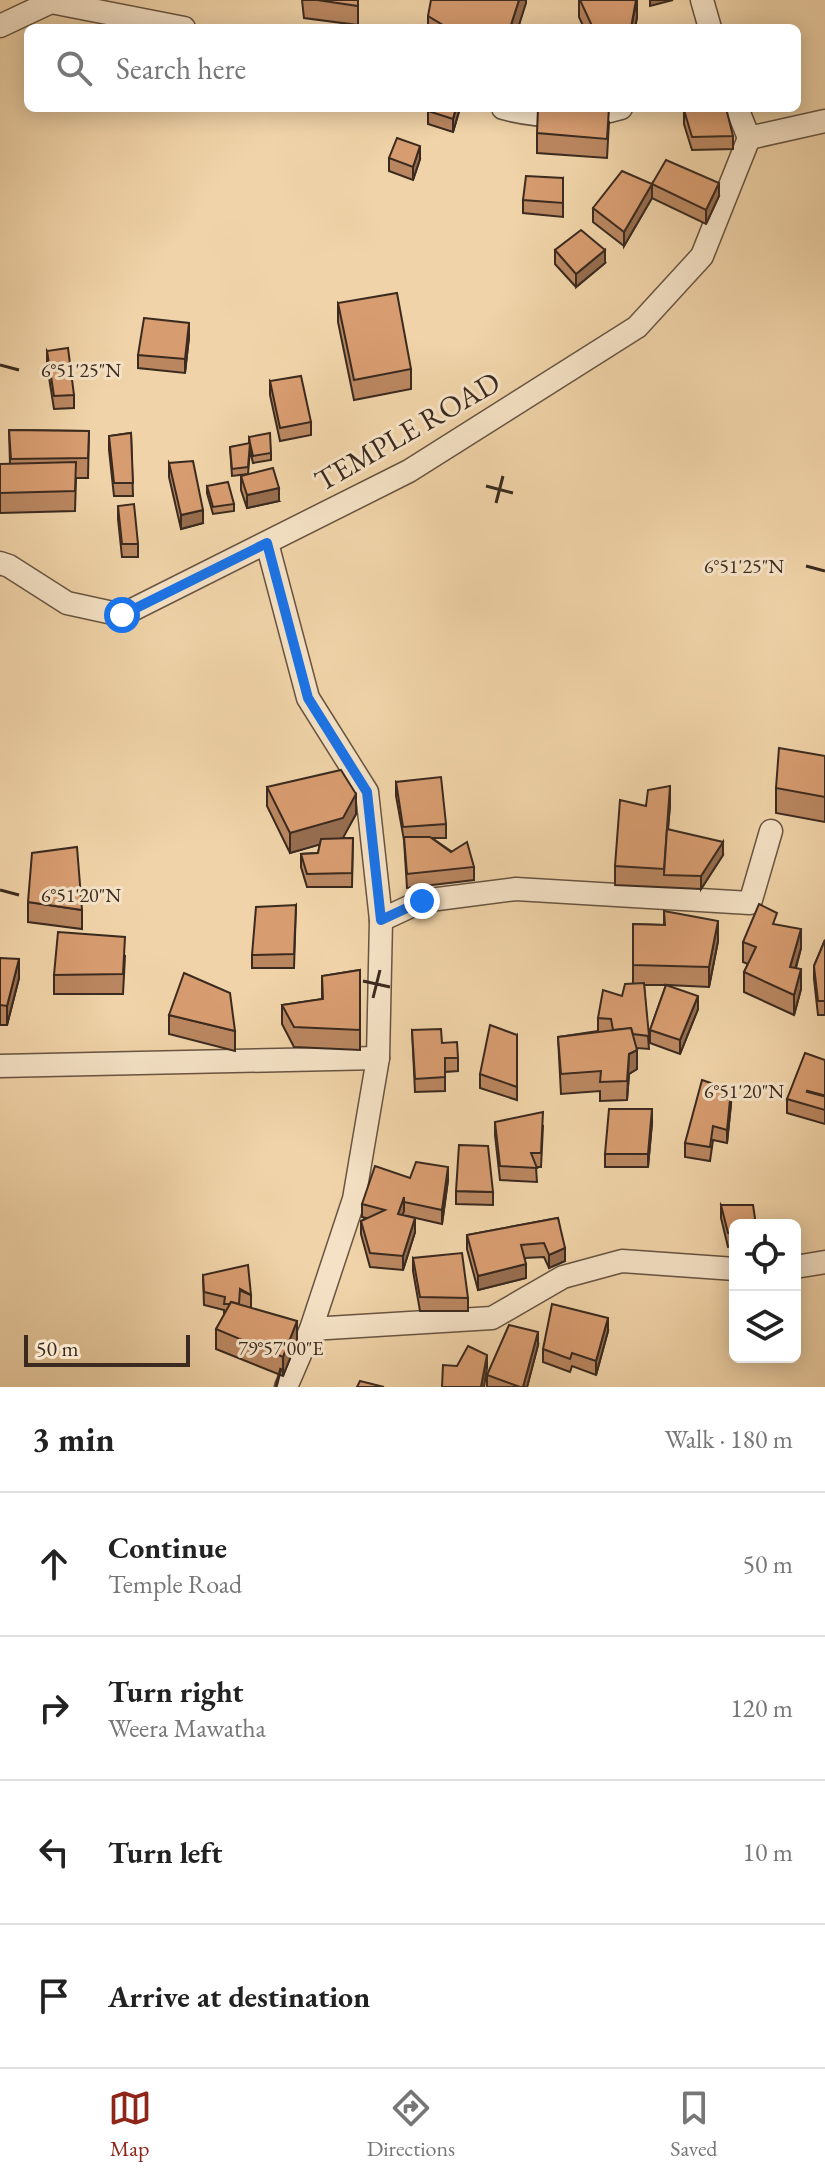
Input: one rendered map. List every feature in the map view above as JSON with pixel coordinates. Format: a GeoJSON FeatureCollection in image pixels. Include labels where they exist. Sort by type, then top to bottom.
{"type":"FeatureCollection","features":[{"type":"Feature","properties":{"kind":"street"},"geometry":{"type":"LineString","coordinates":[[702,0],[709,24]]}},
{"type":"Feature","properties":{"kind":"street"},"geometry":{"type":"LineString","coordinates":[[0,26],[51,1],[164,24]]}},
{"type":"Feature","properties":{"kind":"street"},"geometry":{"type":"LineString","coordinates":[[519,112],[597,115],[607,112]]}},
{"type":"Feature","properties":{"kind":"street"},"geometry":{"type":"LineString","coordinates":[[739,112],[749,138],[825,121]]}},
{"type":"Feature","properties":{"kind":"street","name":"TEMPLE ROAD"},"geometry":{"type":"LineString","coordinates":[[0,563],[67,603],[122,615],[409,471],[637,327],[702,256],[749,138]]}},
{"type":"Feature","properties":{"kind":"street"},"geometry":{"type":"LineString","coordinates":[[267,543],[308,698],[367,792],[381,920],[378,1058],[354,1199],[311,1329],[286,1387]]}},
{"type":"Feature","properties":{"kind":"street"},"geometry":{"type":"LineString","coordinates":[[381,920],[422,901],[516,889],[750,903],[771,831]]}},
{"type":"Feature","properties":{"kind":"street"},"geometry":{"type":"LineString","coordinates":[[0,1066],[378,1058]]}},
{"type":"Feature","properties":{"kind":"street"},"geometry":{"type":"LineString","coordinates":[[311,1329],[492,1318],[563,1277],[622,1261],[729,1269]]}},
{"type":"Feature","properties":{"kind":"street"},"geometry":{"type":"LineString","coordinates":[[801,1266],[825,1262]]}},
{"type":"Feature","properties":{"kind":"building"},"geometry":{"type":"Polygon","coordinates":[[[317,0],[358,0],[358,6],[317,0]]]}},
{"type":"Feature","properties":{"kind":"building"},"geometry":{"type":"Polygon","coordinates":[[[431,0],[519,0],[511,24],[441,24],[428,16],[431,0]]]}},
{"type":"Feature","properties":{"kind":"building"},"geometry":{"type":"Polygon","coordinates":[[[580,0],[636,0],[632,24],[591,24],[580,0]]]}},
{"type":"Feature","properties":{"kind":"building"},"geometry":{"type":"Polygon","coordinates":[[[431,112],[455,112],[453,119],[431,112]]]}},
{"type":"Feature","properties":{"kind":"building"},"geometry":{"type":"Polygon","coordinates":[[[538,112],[609,112],[607,139],[537,133],[538,112]]]}},
{"type":"Feature","properties":{"kind":"building"},"geometry":{"type":"Polygon","coordinates":[[[685,112],[727,112],[733,136],[692,137],[685,112]]]}},
{"type":"Feature","properties":{"kind":"building"},"geometry":{"type":"Polygon","coordinates":[[[397,138],[420,146],[413,167],[389,158],[397,138]]]}},
{"type":"Feature","properties":{"kind":"building"},"geometry":{"type":"Polygon","coordinates":[[[666,160],[719,183],[706,210],[652,184],[666,160]]]}},
{"type":"Feature","properties":{"kind":"building"},"geometry":{"type":"Polygon","coordinates":[[[622,171],[652,184],[624,232],[593,208],[622,171]]]}},
{"type":"Feature","properties":{"kind":"building"},"geometry":{"type":"Polygon","coordinates":[[[526,176],[563,178],[563,203],[523,200],[526,176]]]}},
{"type":"Feature","properties":{"kind":"building"},"geometry":{"type":"Polygon","coordinates":[[[581,230],[605,250],[576,274],[555,250],[581,230]]]}},
{"type":"Feature","properties":{"kind":"building"},"geometry":{"type":"Polygon","coordinates":[[[397,293],[411,369],[354,380],[338,303],[397,293]]]}},
{"type":"Feature","properties":{"kind":"building"},"geometry":{"type":"Polygon","coordinates":[[[144,318],[189,323],[185,359],[138,355],[144,318]]]}},
{"type":"Feature","properties":{"kind":"building"},"geometry":{"type":"Polygon","coordinates":[[[68,348],[74,395],[54,396],[47,351],[68,348]]]}},
{"type":"Feature","properties":{"kind":"building"},"geometry":{"type":"Polygon","coordinates":[[[301,376],[311,422],[280,428],[270,381],[301,376]]]}},
{"type":"Feature","properties":{"kind":"building"},"geometry":{"type":"Polygon","coordinates":[[[9,430],[89,431],[88,458],[11,459],[9,430]]]}},
{"type":"Feature","properties":{"kind":"building"},"geometry":{"type":"Polygon","coordinates":[[[131,433],[133,483],[114,483],[109,436],[131,433]]]}},
{"type":"Feature","properties":{"kind":"building"},"geometry":{"type":"Polygon","coordinates":[[[270,433],[271,453],[253,456],[249,437],[270,433]]]}},
{"type":"Feature","properties":{"kind":"building"},"geometry":{"type":"Polygon","coordinates":[[[250,443],[248,467],[232,469],[230,447],[250,443]]]}},
{"type":"Feature","properties":{"kind":"building"},"geometry":{"type":"Polygon","coordinates":[[[193,461],[203,510],[181,515],[169,463],[193,461]]]}},
{"type":"Feature","properties":{"kind":"building"},"geometry":{"type":"Polygon","coordinates":[[[76,462],[75,491],[0,493],[0,464],[76,462]]]}},
{"type":"Feature","properties":{"kind":"building"},"geometry":{"type":"Polygon","coordinates":[[[273,468],[279,488],[247,495],[241,476],[273,468]]]}},
{"type":"Feature","properties":{"kind":"building"},"geometry":{"type":"Polygon","coordinates":[[[228,482],[234,504],[213,507],[207,486],[228,482]]]}},
{"type":"Feature","properties":{"kind":"building"},"geometry":{"type":"Polygon","coordinates":[[[134,504],[138,544],[122,544],[118,506],[134,504]]]}},
{"type":"Feature","properties":{"kind":"building"},"geometry":{"type":"Polygon","coordinates":[[[779,748],[825,756],[825,797],[776,788],[779,748]]]}},
{"type":"Feature","properties":{"kind":"building"},"geometry":{"type":"Polygon","coordinates":[[[341,770],[356,794],[343,818],[290,833],[267,787],[341,770]]]}},
{"type":"Feature","properties":{"kind":"building"},"geometry":{"type":"Polygon","coordinates":[[[441,777],[446,824],[403,827],[396,782],[441,777]]]}},
{"type":"Feature","properties":{"kind":"building"},"geometry":{"type":"Polygon","coordinates":[[[670,786],[664,869],[615,866],[620,800],[646,806],[648,790],[670,786]]]}},
{"type":"Feature","properties":{"kind":"building"},"geometry":{"type":"Polygon","coordinates":[[[667,829],[723,842],[701,876],[664,875],[667,829]]]}},
{"type":"Feature","properties":{"kind":"building"},"geometry":{"type":"Polygon","coordinates":[[[404,837],[430,837],[451,852],[467,842],[474,867],[407,874],[404,837]]]}},
{"type":"Feature","properties":{"kind":"building"},"geometry":{"type":"Polygon","coordinates":[[[353,838],[352,873],[307,874],[301,854],[318,853],[321,839],[353,838]]]}},
{"type":"Feature","properties":{"kind":"building"},"geometry":{"type":"Polygon","coordinates":[[[77,847],[82,910],[28,902],[32,853],[77,847]]]}},
{"type":"Feature","properties":{"kind":"building"},"geometry":{"type":"Polygon","coordinates":[[[759,904],[777,913],[773,924],[801,929],[790,967],[801,969],[794,995],[744,972],[756,947],[743,942],[759,904]]]}},
{"type":"Feature","properties":{"kind":"building"},"geometry":{"type":"Polygon","coordinates":[[[296,905],[294,954],[252,955],[256,907],[296,905]]]}},
{"type":"Feature","properties":{"kind":"building"},"geometry":{"type":"Polygon","coordinates":[[[664,911],[718,921],[709,967],[633,965],[633,924],[665,925],[664,911]]]}},
{"type":"Feature","properties":{"kind":"building"},"geometry":{"type":"Polygon","coordinates":[[[58,932],[125,937],[123,974],[54,975],[58,932]]]}},
{"type":"Feature","properties":{"kind":"building"},"geometry":{"type":"Polygon","coordinates":[[[825,940],[825,1001],[818,1001],[814,966],[825,940]]]}},
{"type":"Feature","properties":{"kind":"building"},"geometry":{"type":"Polygon","coordinates":[[[0,958],[19,959],[7,1006],[0,1005],[0,958]]]}},
{"type":"Feature","properties":{"kind":"building"},"geometry":{"type":"Polygon","coordinates":[[[360,970],[360,1030],[294,1027],[282,1005],[323,999],[322,976],[360,970]]]}},
{"type":"Feature","properties":{"kind":"building"},"geometry":{"type":"Polygon","coordinates":[[[184,973],[230,993],[235,1031],[169,1015],[184,973]]]}},
{"type":"Feature","properties":{"kind":"building"},"geometry":{"type":"Polygon","coordinates":[[[644,983],[649,1036],[633,1034],[631,1028],[613,1030],[611,1019],[598,1018],[603,990],[622,996],[625,984],[644,983]]]}},
{"type":"Feature","properties":{"kind":"building"},"geometry":{"type":"Polygon","coordinates":[[[666,985],[698,996],[680,1040],[650,1030],[666,985]]]}},
{"type":"Feature","properties":{"kind":"building"},"geometry":{"type":"Polygon","coordinates":[[[490,1025],[517,1035],[517,1087],[480,1074],[490,1025]]]}},
{"type":"Feature","properties":{"kind":"building"},"geometry":{"type":"Polygon","coordinates":[[[631,1028],[637,1050],[629,1054],[627,1081],[600,1082],[601,1071],[561,1074],[558,1037],[631,1028]]]}},
{"type":"Feature","properties":{"kind":"building"},"geometry":{"type":"Polygon","coordinates":[[[441,1029],[442,1043],[457,1042],[458,1058],[445,1058],[445,1077],[415,1079],[412,1030],[441,1029]]]}},
{"type":"Feature","properties":{"kind":"building"},"geometry":{"type":"Polygon","coordinates":[[[805,1053],[825,1060],[825,1110],[787,1099],[805,1053]]]}},
{"type":"Feature","properties":{"kind":"building"},"geometry":{"type":"Polygon","coordinates":[[[702,1080],[731,1090],[727,1130],[713,1126],[710,1147],[685,1143],[702,1080]]]}},
{"type":"Feature","properties":{"kind":"building"},"geometry":{"type":"Polygon","coordinates":[[[609,1109],[652,1109],[648,1154],[605,1154],[609,1109]]]}},
{"type":"Feature","properties":{"kind":"building"},"geometry":{"type":"Polygon","coordinates":[[[543,1112],[541,1153],[531,1153],[537,1168],[500,1166],[495,1122],[543,1112]]]}},
{"type":"Feature","properties":{"kind":"building"},"geometry":{"type":"Polygon","coordinates":[[[459,1145],[488,1146],[493,1192],[456,1191],[459,1145]]]}},
{"type":"Feature","properties":{"kind":"building"},"geometry":{"type":"Polygon","coordinates":[[[416,1162],[448,1167],[442,1210],[404,1202],[404,1197],[398,1214],[415,1218],[403,1256],[370,1253],[361,1221],[385,1210],[362,1204],[375,1166],[410,1178],[416,1162]]]}},
{"type":"Feature","properties":{"kind":"building"},"geometry":{"type":"Polygon","coordinates":[[[721,1205],[753,1205],[755,1219],[729,1219],[728,1233],[721,1205]]]}},
{"type":"Feature","properties":{"kind":"building"},"geometry":{"type":"Polygon","coordinates":[[[558,1218],[565,1248],[549,1255],[544,1243],[521,1245],[526,1264],[478,1276],[467,1235],[558,1218]]]}},
{"type":"Feature","properties":{"kind":"building"},"geometry":{"type":"Polygon","coordinates":[[[462,1253],[468,1298],[420,1297],[413,1258],[462,1253]]]}},
{"type":"Feature","properties":{"kind":"building"},"geometry":{"type":"Polygon","coordinates":[[[248,1265],[251,1295],[240,1289],[239,1304],[224,1304],[225,1297],[204,1292],[203,1275],[248,1265]]]}},
{"type":"Feature","properties":{"kind":"building"},"geometry":{"type":"Polygon","coordinates":[[[231,1302],[297,1321],[283,1357],[216,1329],[231,1302]]]}},
{"type":"Feature","properties":{"kind":"building"},"geometry":{"type":"Polygon","coordinates":[[[552,1304],[608,1318],[596,1361],[572,1353],[570,1359],[543,1349],[552,1304]]]}},
{"type":"Feature","properties":{"kind":"building"},"geometry":{"type":"Polygon","coordinates":[[[509,1325],[538,1332],[523,1387],[487,1375],[509,1325]]]}},
{"type":"Feature","properties":{"kind":"building"},"geometry":{"type":"Polygon","coordinates":[[[468,1346],[487,1355],[481,1387],[442,1387],[443,1365],[457,1366],[468,1346]]]}},
{"type":"Feature","properties":{"kind":"building"},"geometry":{"type":"Polygon","coordinates":[[[360,1381],[384,1387],[357,1387],[360,1381]]]}},
{"type":"Feature","properties":{"kind":"route"},"geometry":{"type":"LineString","coordinates":[[122,615],[267,543],[308,698],[367,792],[381,920],[422,901]]}}]}
